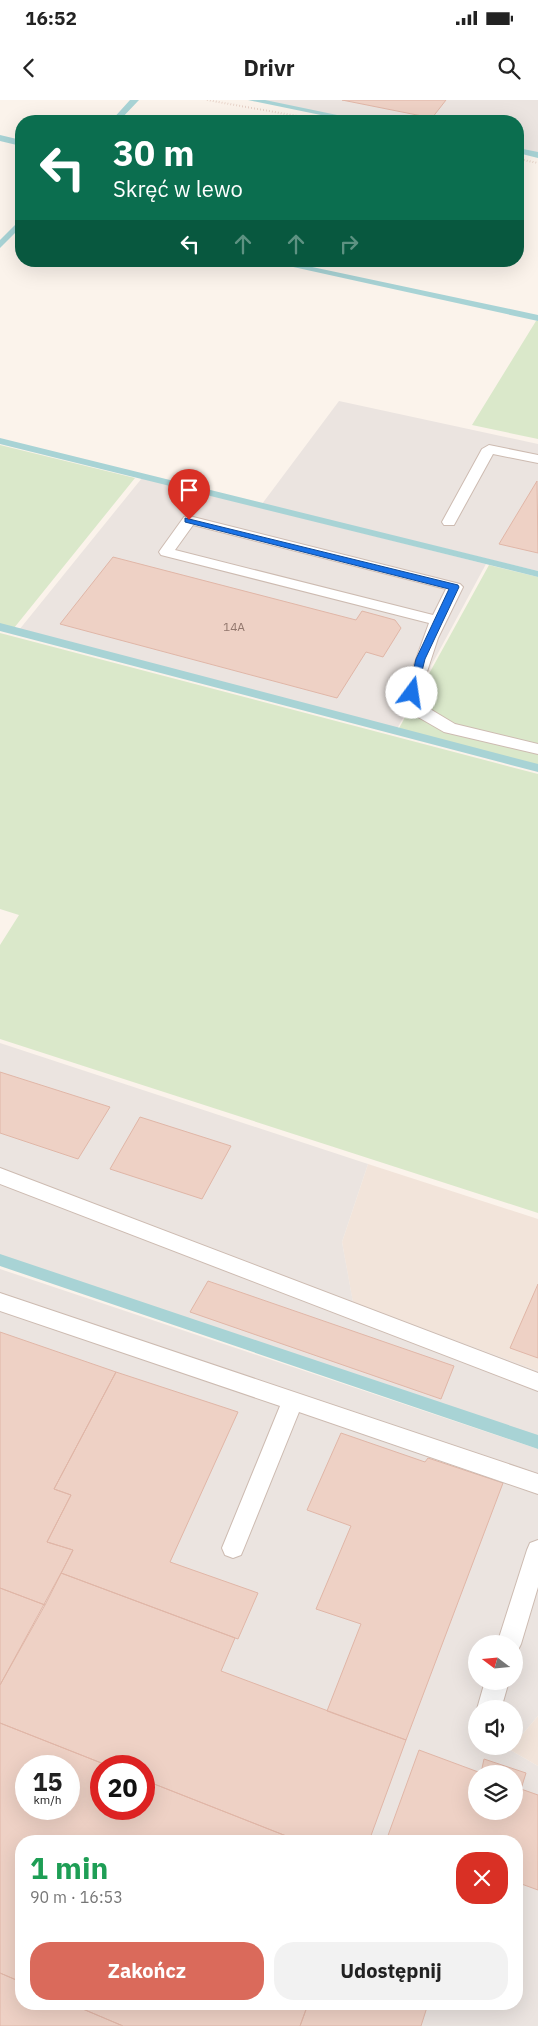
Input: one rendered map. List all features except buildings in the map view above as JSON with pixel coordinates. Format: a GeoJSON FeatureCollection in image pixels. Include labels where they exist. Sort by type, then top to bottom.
{"type":"FeatureCollection","features":[{"type":"Feature","properties":{"kind":"lane"},"geometry":{"type":"LineString","coordinates":[[449,522],[489,449],[538,459]]}},
{"type":"Feature","properties":{"kind":"lane"},"geometry":{"type":"LineString","coordinates":[[439,621],[166,552],[189,520],[455,587],[439,621],[420,659],[412,693],[424,713],[450,728],[538,749]]}},
{"type":"Feature","properties":{"kind":"lane"},"geometry":{"type":"LineString","coordinates":[[0,1176],[538,1382]]}},
{"type":"Feature","properties":{"kind":"lane"},"geometry":{"type":"LineString","coordinates":[[0,1302],[538,1484]]}},
{"type":"Feature","properties":{"kind":"lane"},"geometry":{"type":"LineString","coordinates":[[233,1548],[294,1400]]}},
{"type":"Feature","properties":{"kind":"lane"},"geometry":{"type":"LineString","coordinates":[[512,1635],[538,1550]]}},
{"type":"Feature","properties":{"kind":"path"},"geometry":{"type":"LineString","coordinates":[[207,100],[291,115]]}},
{"type":"Feature","properties":{"kind":"path"},"geometry":{"type":"LineString","coordinates":[[524,160],[538,163]]}},
{"type":"Feature","properties":{"kind":"shaded area"},"geometry":{"type":"Polygon","coordinates":[[[257,100],[538,100],[538,154],[524,151],[524,115],[335,115],[257,100]]]}},
{"type":"Feature","properties":{"kind":"shaded area"},"geometry":{"type":"Polygon","coordinates":[[[339,401],[538,444],[538,571],[262,504],[339,401]]]}},
{"type":"Feature","properties":{"kind":"shaded area"},"geometry":{"type":"Polygon","coordinates":[[[142,478],[486,564],[397,729],[19,630],[142,478]]]}},
{"type":"Feature","properties":{"kind":"shaded area"},"geometry":{"type":"Polygon","coordinates":[[[0,1043],[368,1164],[342,1242],[353,1302],[538,1371],[538,1437],[0,1255],[0,1043]]]}},
{"type":"Feature","properties":{"kind":"shaded area"},"geometry":{"type":"Polygon","coordinates":[[[368,1164],[538,1219],[538,1371],[353,1303],[342,1242],[368,1164]]]}},
{"type":"Feature","properties":{"kind":"shaded area"},"geometry":{"type":"Polygon","coordinates":[[[0,1269],[538,1449],[538,1716],[523,1734],[523,1700],[468,1700],[468,1755],[519,1755],[538,1766],[538,2026],[0,2026],[0,1269]]]}},
{"type":"Feature","properties":{"kind":"shaded area"},"geometry":{"type":"Polygon","coordinates":[[[538,1716],[538,1766],[519,1755],[523,1755],[523,1734],[538,1716]]]}},
{"type":"Feature","properties":{"kind":"green space"},"geometry":{"type":"Polygon","coordinates":[[[536,321],[538,321],[538,439],[472,425],[536,321]]]}},
{"type":"Feature","properties":{"kind":"green space"},"geometry":{"type":"Polygon","coordinates":[[[0,445],[135,478],[14,628],[0,624],[0,445]]]}},
{"type":"Feature","properties":{"kind":"green space"},"geometry":{"type":"Polygon","coordinates":[[[489,565],[538,577],[538,766],[398,730],[489,565]]]}},
{"type":"Feature","properties":{"kind":"green space"},"geometry":{"type":"Polygon","coordinates":[[[0,633],[538,774],[538,1213],[0,1039],[0,945],[19,915],[0,909],[0,633]]]}},
{"type":"Feature","properties":{"kind":"waterway"},"geometry":{"type":"LineString","coordinates":[[121,115],[135,100]]}},
{"type":"Feature","properties":{"kind":"waterway"},"geometry":{"type":"LineString","coordinates":[[252,100],[331,115]]}},
{"type":"Feature","properties":{"kind":"waterway"},"geometry":{"type":"LineString","coordinates":[[0,138],[15,142]]}},
{"type":"Feature","properties":{"kind":"waterway"},"geometry":{"type":"LineString","coordinates":[[524,152],[538,155]]}},
{"type":"Feature","properties":{"kind":"waterway"},"geometry":{"type":"LineString","coordinates":[[0,245],[15,229]]}},
{"type":"Feature","properties":{"kind":"waterway"},"geometry":{"type":"LineString","coordinates":[[298,267],[538,318]]}},
{"type":"Feature","properties":{"kind":"waterway"},"geometry":{"type":"LineString","coordinates":[[0,441],[538,574]]}},
{"type":"Feature","properties":{"kind":"waterway"},"geometry":{"type":"LineString","coordinates":[[0,627],[538,768]]}},
{"type":"Feature","properties":{"kind":"waterway"},"geometry":{"type":"LineString","coordinates":[[0,1260],[538,1442]]}},
{"type":"Feature","properties":{"kind":"route"},"geometry":{"type":"LineString","coordinates":[[189,520],[455,587],[420,659],[412,693]]}}]}
